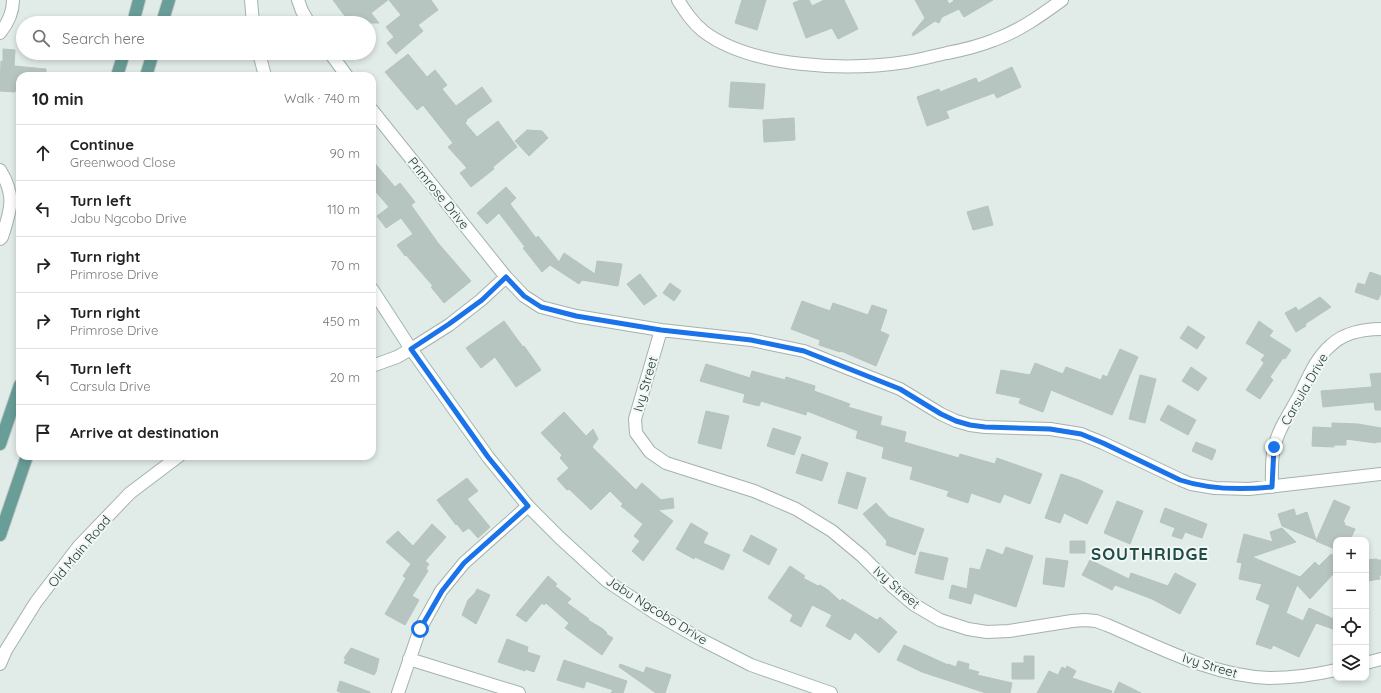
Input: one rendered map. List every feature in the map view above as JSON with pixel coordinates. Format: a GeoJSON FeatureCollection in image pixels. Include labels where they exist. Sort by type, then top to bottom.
{"type":"FeatureCollection","features":[{"type":"Feature","properties":{"kind":"main road"},"geometry":{"type":"LineString","coordinates":[[135,16],[139,0]]}},
{"type":"Feature","properties":{"kind":"main road"},"geometry":{"type":"LineString","coordinates":[[164,16],[169,0]]}},
{"type":"Feature","properties":{"kind":"main road"},"geometry":{"type":"LineString","coordinates":[[118,72],[122,60]]}},
{"type":"Feature","properties":{"kind":"main road"},"geometry":{"type":"LineString","coordinates":[[147,72],[151,60]]}},
{"type":"Feature","properties":{"kind":"main road"},"geometry":{"type":"LineString","coordinates":[[0,444],[16,397]]}},
{"type":"Feature","properties":{"kind":"main road"},"geometry":{"type":"LineString","coordinates":[[0,535],[26,460]]}},
{"type":"Feature","properties":{"kind":"street"},"geometry":{"type":"LineString","coordinates":[[0,33],[9,22],[13,0]]}},
{"type":"Feature","properties":{"kind":"street"},"geometry":{"type":"LineString","coordinates":[[252,0],[253,16]]}},
{"type":"Feature","properties":{"kind":"street"},"geometry":{"type":"LineString","coordinates":[[298,0],[305,16]]}},
{"type":"Feature","properties":{"kind":"street"},"geometry":{"type":"LineString","coordinates":[[678,0],[689,17],[702,30],[719,41],[739,50],[764,57],[812,65],[866,65],[905,62],[968,48],[993,41],[1017,30],[1042,15],[1062,0]]}},
{"type":"Feature","properties":{"kind":"street"},"geometry":{"type":"LineString","coordinates":[[261,60],[264,72]]}},
{"type":"Feature","properties":{"kind":"street"},"geometry":{"type":"LineString","coordinates":[[335,60],[344,72]]}},
{"type":"Feature","properties":{"kind":"street","name":"Primrose Drive"},"geometry":{"type":"LineString","coordinates":[[376,115],[506,277],[524,296],[541,307],[576,316],[661,330],[751,340],[804,351],[900,389],[941,414],[956,421],[985,427],[1050,429],[1081,434],[1191,484],[1249,489],[1381,474]]}},
{"type":"Feature","properties":{"kind":"street"},"geometry":{"type":"LineString","coordinates":[[0,170],[6,179],[11,199],[8,217],[0,239]]}},
{"type":"Feature","properties":{"kind":"street"},"geometry":{"type":"LineString","coordinates":[[376,365],[398,357],[449,324],[482,300],[506,277]]}},
{"type":"Feature","properties":{"kind":"street","name":"Jabu Ngcobo Drive"},"geometry":{"type":"LineString","coordinates":[[376,295],[411,349],[488,457],[528,506],[607,581],[655,613],[702,640],[751,665],[831,693]]}},
{"type":"Feature","properties":{"kind":"street","name":"Carsula Drive"},"geometry":{"type":"LineString","coordinates":[[1272,487],[1273,455],[1276,439],[1316,364],[1324,352],[1336,341],[1348,335],[1366,330],[1381,329]]}},
{"type":"Feature","properties":{"kind":"street","name":"Ivy Street"},"geometry":{"type":"LineString","coordinates":[[661,330],[635,419],[636,433],[650,452],[666,463],[754,491],[796,509],[832,531],[862,556],[893,587],[913,604],[940,620],[968,629],[987,632],[1009,632],[1072,621],[1096,621],[1187,659],[1218,670],[1264,677],[1288,677],[1333,671]]}},
{"type":"Feature","properties":{"kind":"street","name":"Old Main Road"},"geometry":{"type":"LineString","coordinates":[[0,664],[6,650],[36,602],[79,546],[130,493],[174,460]]}},
{"type":"Feature","properties":{"kind":"street"},"geometry":{"type":"LineString","coordinates":[[398,693],[420,629],[442,591],[464,563],[528,506]]}},
{"type":"Feature","properties":{"kind":"street"},"geometry":{"type":"LineString","coordinates":[[409,659],[518,693]]}},
{"type":"Feature","properties":{"kind":"street"},"geometry":{"type":"LineString","coordinates":[[1369,662],[1381,659]]}},
{"type":"Feature","properties":{"kind":"building"},"geometry":{"type":"Polygon","coordinates":[[[333,0],[388,0],[371,13],[373,16],[345,16],[333,0]]]}},
{"type":"Feature","properties":{"kind":"building"},"geometry":{"type":"Polygon","coordinates":[[[389,0],[431,0],[438,10],[418,25],[423,31],[396,54],[387,43],[394,37],[386,27],[401,15],[389,0]]]}},
{"type":"Feature","properties":{"kind":"building"},"geometry":{"type":"Polygon","coordinates":[[[742,0],[766,0],[757,30],[735,23],[742,0]]]}},
{"type":"Feature","properties":{"kind":"building"},"geometry":{"type":"Polygon","coordinates":[[[801,0],[809,0],[812,6],[824,0],[844,0],[858,29],[838,39],[832,28],[806,38],[793,3],[801,0]]]}},
{"type":"Feature","properties":{"kind":"building"},"geometry":{"type":"Polygon","coordinates":[[[915,0],[947,0],[949,4],[954,1],[953,0],[993,0],[964,17],[959,9],[942,17],[939,23],[935,21],[913,36],[912,34],[925,18],[915,0]]]}},
{"type":"Feature","properties":{"kind":"building"},"geometry":{"type":"Polygon","coordinates":[[[3,49],[15,50],[14,66],[46,69],[46,72],[16,72],[15,92],[0,91],[1,61],[3,62],[3,49]]]}},
{"type":"Feature","properties":{"kind":"building"},"geometry":{"type":"Polygon","coordinates":[[[408,54],[427,77],[435,70],[447,85],[442,89],[456,106],[482,87],[492,101],[466,120],[467,121],[465,123],[477,137],[498,121],[517,147],[493,167],[494,169],[471,187],[460,173],[467,168],[448,147],[453,143],[423,105],[417,110],[385,72],[408,54]]]}},
{"type":"Feature","properties":{"kind":"building"},"geometry":{"type":"Polygon","coordinates":[[[1012,67],[1021,87],[997,98],[994,93],[946,111],[949,118],[927,126],[917,97],[939,89],[940,92],[976,78],[978,83],[1012,67]]]}},
{"type":"Feature","properties":{"kind":"building"},"geometry":{"type":"Polygon","coordinates":[[[731,82],[765,84],[763,109],[729,107],[731,82]]]}},
{"type":"Feature","properties":{"kind":"building"},"geometry":{"type":"Polygon","coordinates":[[[794,118],[795,140],[764,142],[763,120],[794,118]]]}},
{"type":"Feature","properties":{"kind":"building"},"geometry":{"type":"Polygon","coordinates":[[[527,130],[542,131],[548,138],[529,156],[515,141],[527,130]]]}},
{"type":"Feature","properties":{"kind":"building"},"geometry":{"type":"Polygon","coordinates":[[[376,165],[395,187],[400,183],[415,202],[411,205],[438,243],[471,281],[444,303],[431,287],[433,286],[406,255],[405,256],[397,245],[413,234],[401,218],[386,228],[377,216],[389,207],[376,192],[376,165]]]}},
{"type":"Feature","properties":{"kind":"building"},"geometry":{"type":"Polygon","coordinates":[[[506,187],[516,198],[510,204],[536,238],[538,236],[559,262],[564,253],[595,274],[597,261],[622,264],[618,286],[582,280],[579,284],[550,265],[542,272],[523,248],[525,247],[499,213],[487,224],[477,213],[506,187]]]}},
{"type":"Feature","properties":{"kind":"building"},"geometry":{"type":"Polygon","coordinates":[[[988,206],[993,225],[973,230],[967,212],[988,206]]]}},
{"type":"Feature","properties":{"kind":"building"},"geometry":{"type":"Polygon","coordinates":[[[1370,272],[1381,276],[1381,293],[1378,300],[1355,292],[1358,283],[1365,285],[1370,272]]]}},
{"type":"Feature","properties":{"kind":"building"},"geometry":{"type":"Polygon","coordinates":[[[640,274],[657,296],[644,305],[627,284],[640,274]]]}},
{"type":"Feature","properties":{"kind":"building"},"geometry":{"type":"Polygon","coordinates":[[[670,283],[681,291],[674,301],[663,293],[670,283]]]}},
{"type":"Feature","properties":{"kind":"building"},"geometry":{"type":"Polygon","coordinates":[[[1320,297],[1331,307],[1305,324],[1306,326],[1296,332],[1285,313],[1296,307],[1298,311],[1320,297]]]}},
{"type":"Feature","properties":{"kind":"building"},"geometry":{"type":"Polygon","coordinates":[[[802,301],[830,311],[833,303],[868,315],[872,305],[887,310],[880,331],[889,335],[876,366],[841,351],[840,352],[819,345],[820,340],[791,329],[802,301]]]}},
{"type":"Feature","properties":{"kind":"building"},"geometry":{"type":"Polygon","coordinates":[[[504,321],[541,370],[516,387],[495,357],[481,368],[466,348],[504,321]]]}},
{"type":"Feature","properties":{"kind":"building"},"geometry":{"type":"Polygon","coordinates":[[[1259,321],[1273,331],[1269,336],[1291,350],[1285,359],[1283,358],[1270,377],[1273,380],[1260,399],[1246,390],[1264,363],[1261,360],[1265,355],[1246,343],[1259,321]]]}},
{"type":"Feature","properties":{"kind":"building"},"geometry":{"type":"Polygon","coordinates":[[[1188,326],[1205,337],[1197,349],[1180,338],[1188,326]]]}},
{"type":"Feature","properties":{"kind":"building"},"geometry":{"type":"Polygon","coordinates":[[[1120,349],[1138,357],[1112,415],[1051,390],[1043,412],[1019,403],[1021,398],[996,393],[1001,370],[1030,375],[1035,363],[1063,374],[1066,367],[1101,380],[1103,375],[1107,377],[1120,349]]]}},
{"type":"Feature","properties":{"kind":"building"},"geometry":{"type":"Polygon","coordinates":[[[706,364],[750,378],[752,371],[785,380],[786,377],[815,386],[814,391],[850,404],[848,407],[882,417],[880,425],[906,432],[904,442],[959,458],[960,454],[995,464],[997,458],[1042,474],[1030,504],[1004,494],[1000,503],[971,493],[968,503],[947,496],[949,491],[910,479],[913,467],[882,458],[884,447],[856,438],[858,431],[807,411],[806,415],[761,401],[759,406],[743,402],[745,394],[700,381],[706,364]]]}},
{"type":"Feature","properties":{"kind":"building"},"geometry":{"type":"Polygon","coordinates":[[[1191,367],[1207,378],[1198,391],[1182,381],[1191,367]]]}},
{"type":"Feature","properties":{"kind":"building"},"geometry":{"type":"Polygon","coordinates":[[[1381,373],[1381,410],[1375,410],[1374,402],[1323,407],[1321,391],[1372,387],[1370,374],[1381,373]]]}},
{"type":"Feature","properties":{"kind":"building"},"geometry":{"type":"Polygon","coordinates":[[[1140,375],[1156,379],[1145,423],[1129,419],[1140,375]]]}},
{"type":"Feature","properties":{"kind":"building"},"geometry":{"type":"Polygon","coordinates":[[[1168,405],[1196,420],[1188,435],[1160,420],[1168,405]]]}},
{"type":"Feature","properties":{"kind":"building"},"geometry":{"type":"Polygon","coordinates":[[[706,411],[729,416],[721,449],[698,443],[706,411]]]}},
{"type":"Feature","properties":{"kind":"building"},"geometry":{"type":"Polygon","coordinates":[[[564,412],[586,436],[593,429],[598,439],[592,447],[636,490],[642,483],[661,500],[673,498],[674,508],[658,510],[673,521],[643,561],[632,551],[640,541],[634,536],[643,524],[621,506],[623,504],[610,491],[591,510],[569,489],[567,490],[557,479],[569,468],[560,458],[562,455],[541,433],[564,412]]]}},
{"type":"Feature","properties":{"kind":"building"},"geometry":{"type":"Polygon","coordinates":[[[1332,423],[1358,424],[1381,428],[1381,442],[1376,443],[1346,439],[1346,445],[1334,445],[1334,447],[1312,446],[1313,427],[1332,428],[1332,423]]]}},
{"type":"Feature","properties":{"kind":"building"},"geometry":{"type":"Polygon","coordinates":[[[773,428],[801,437],[794,455],[767,446],[773,428]]]}},
{"type":"Feature","properties":{"kind":"building"},"geometry":{"type":"Polygon","coordinates":[[[1196,442],[1216,450],[1212,460],[1192,451],[1196,442]]]}},
{"type":"Feature","properties":{"kind":"building"},"geometry":{"type":"Polygon","coordinates":[[[802,454],[828,463],[822,481],[796,473],[802,454]]]}},
{"type":"Feature","properties":{"kind":"building"},"geometry":{"type":"Polygon","coordinates":[[[847,472],[866,478],[857,509],[838,503],[847,472]]]}},
{"type":"Feature","properties":{"kind":"building"},"geometry":{"type":"Polygon","coordinates":[[[1061,474],[1103,491],[1087,524],[1064,513],[1060,523],[1045,518],[1061,474]]]}},
{"type":"Feature","properties":{"kind":"building"},"geometry":{"type":"Polygon","coordinates":[[[467,478],[478,491],[467,499],[490,527],[478,538],[469,528],[463,532],[437,500],[467,478]]]}},
{"type":"Feature","properties":{"kind":"building"},"geometry":{"type":"Polygon","coordinates":[[[1334,500],[1350,507],[1343,522],[1345,523],[1344,525],[1355,529],[1351,537],[1333,537],[1333,548],[1316,541],[1334,500]]]}},
{"type":"Feature","properties":{"kind":"building"},"geometry":{"type":"Polygon","coordinates":[[[1117,501],[1143,511],[1130,544],[1104,533],[1117,501]]]}},
{"type":"Feature","properties":{"kind":"building"},"geometry":{"type":"Polygon","coordinates":[[[876,503],[889,517],[924,529],[915,555],[886,545],[887,541],[863,514],[876,503]]]}},
{"type":"Feature","properties":{"kind":"building"},"geometry":{"type":"Polygon","coordinates":[[[1165,508],[1207,524],[1202,538],[1185,532],[1182,539],[1172,536],[1175,528],[1160,522],[1165,508]]]}},
{"type":"Feature","properties":{"kind":"building"},"geometry":{"type":"Polygon","coordinates":[[[1294,509],[1296,516],[1307,512],[1316,540],[1282,526],[1278,514],[1294,509]]]}},
{"type":"Feature","properties":{"kind":"building"},"geometry":{"type":"Polygon","coordinates":[[[691,523],[708,533],[703,543],[730,555],[723,570],[695,557],[694,559],[676,549],[691,523]]]}},
{"type":"Feature","properties":{"kind":"building"},"geometry":{"type":"Polygon","coordinates":[[[432,524],[446,537],[425,561],[429,564],[426,568],[428,571],[412,596],[419,600],[405,625],[385,614],[406,578],[403,576],[411,564],[386,542],[398,531],[413,546],[432,524]]]}},
{"type":"Feature","properties":{"kind":"building"},"geometry":{"type":"Polygon","coordinates":[[[1282,528],[1296,542],[1252,557],[1300,577],[1315,562],[1319,566],[1331,554],[1333,556],[1333,574],[1310,599],[1297,585],[1286,613],[1303,621],[1309,608],[1333,619],[1333,629],[1316,623],[1299,657],[1273,645],[1271,649],[1256,644],[1270,605],[1256,599],[1262,584],[1239,579],[1242,563],[1237,562],[1244,534],[1273,542],[1270,532],[1282,528]]]}},
{"type":"Feature","properties":{"kind":"building"},"geometry":{"type":"Polygon","coordinates":[[[751,535],[777,549],[769,565],[743,551],[751,535]]]}},
{"type":"Feature","properties":{"kind":"building"},"geometry":{"type":"Polygon","coordinates":[[[1070,541],[1085,541],[1085,553],[1070,553],[1070,541]]]}},
{"type":"Feature","properties":{"kind":"building"},"geometry":{"type":"Polygon","coordinates":[[[1006,547],[1033,556],[1016,607],[974,593],[971,604],[949,598],[952,585],[967,589],[970,568],[980,570],[987,549],[1003,555],[1006,547]]]}},
{"type":"Feature","properties":{"kind":"building"},"geometry":{"type":"Polygon","coordinates":[[[920,552],[948,558],[943,580],[915,573],[920,552]]]}},
{"type":"Feature","properties":{"kind":"building"},"geometry":{"type":"Polygon","coordinates":[[[1046,558],[1068,561],[1064,587],[1043,584],[1046,558]]]}},
{"type":"Feature","properties":{"kind":"building"},"geometry":{"type":"Polygon","coordinates":[[[1090,560],[1129,579],[1131,573],[1168,586],[1175,573],[1196,584],[1180,614],[1152,599],[1115,585],[1112,590],[1082,575],[1090,560]]]}},
{"type":"Feature","properties":{"kind":"building"},"geometry":{"type":"Polygon","coordinates":[[[1369,560],[1381,560],[1380,579],[1369,581],[1369,560]]]}},
{"type":"Feature","properties":{"kind":"building"},"geometry":{"type":"Polygon","coordinates":[[[790,566],[805,576],[803,578],[818,586],[820,585],[840,601],[842,599],[877,620],[880,617],[897,632],[879,653],[855,632],[850,640],[826,626],[832,615],[812,605],[801,627],[790,621],[793,615],[768,598],[790,566]]]}},
{"type":"Feature","properties":{"kind":"building"},"geometry":{"type":"Polygon","coordinates":[[[548,576],[557,584],[555,586],[571,599],[567,603],[613,638],[602,655],[565,628],[569,623],[546,603],[544,605],[542,603],[526,622],[516,615],[548,576]]]}},
{"type":"Feature","properties":{"kind":"building"},"geometry":{"type":"Polygon","coordinates":[[[477,589],[490,595],[476,624],[462,615],[468,600],[477,589]]]}},
{"type":"Feature","properties":{"kind":"building"},"geometry":{"type":"Polygon","coordinates":[[[507,639],[528,647],[527,652],[540,656],[534,672],[525,669],[525,671],[498,662],[507,639]]]}},
{"type":"Feature","properties":{"kind":"building"},"geometry":{"type":"Polygon","coordinates":[[[904,645],[948,665],[956,667],[958,661],[969,664],[968,669],[979,672],[977,675],[1012,683],[1010,693],[986,693],[922,672],[897,660],[904,645]]]}},
{"type":"Feature","properties":{"kind":"building"},"geometry":{"type":"Polygon","coordinates":[[[351,648],[379,659],[374,675],[344,663],[346,659],[344,658],[351,648]]]}},
{"type":"Feature","properties":{"kind":"building"},"geometry":{"type":"Polygon","coordinates":[[[1024,656],[1034,656],[1034,679],[1012,679],[1012,663],[1024,663],[1024,656]]]}},
{"type":"Feature","properties":{"kind":"building"},"geometry":{"type":"Polygon","coordinates":[[[564,660],[627,681],[623,693],[611,693],[613,690],[586,681],[584,688],[557,680],[564,660]]]}},
{"type":"Feature","properties":{"kind":"building"},"geometry":{"type":"Polygon","coordinates":[[[620,664],[644,673],[646,667],[671,675],[665,693],[656,693],[619,667],[620,664]]]}},
{"type":"Feature","properties":{"kind":"building"},"geometry":{"type":"Polygon","coordinates":[[[1067,666],[1076,671],[1072,678],[1112,691],[1111,693],[1037,693],[1049,671],[1058,675],[1062,667],[1066,669],[1067,666]]]}},
{"type":"Feature","properties":{"kind":"building"},"geometry":{"type":"Polygon","coordinates":[[[340,681],[370,693],[342,693],[337,691],[340,681]]]}},
{"type":"Feature","properties":{"kind":"building"},"geometry":{"type":"Polygon","coordinates":[[[1119,682],[1141,693],[1114,693],[1119,682]]]}},
{"type":"Feature","properties":{"kind":"district","name":"SOUTHRIDGE"},"geometry":{"type":"Point","coordinates":[1150,553]}},
{"type":"Feature","properties":{"kind":"route"},"geometry":{"type":"LineString","coordinates":[[420,629],[442,591],[464,563],[528,506],[488,457],[411,349],[482,300],[506,277],[524,296],[541,307],[576,316],[661,330],[751,340],[804,351],[900,389],[941,414],[956,421],[985,427],[1070,431],[1091,437],[1191,484],[1215,488],[1249,489],[1272,487],[1274,447]]}}]}
